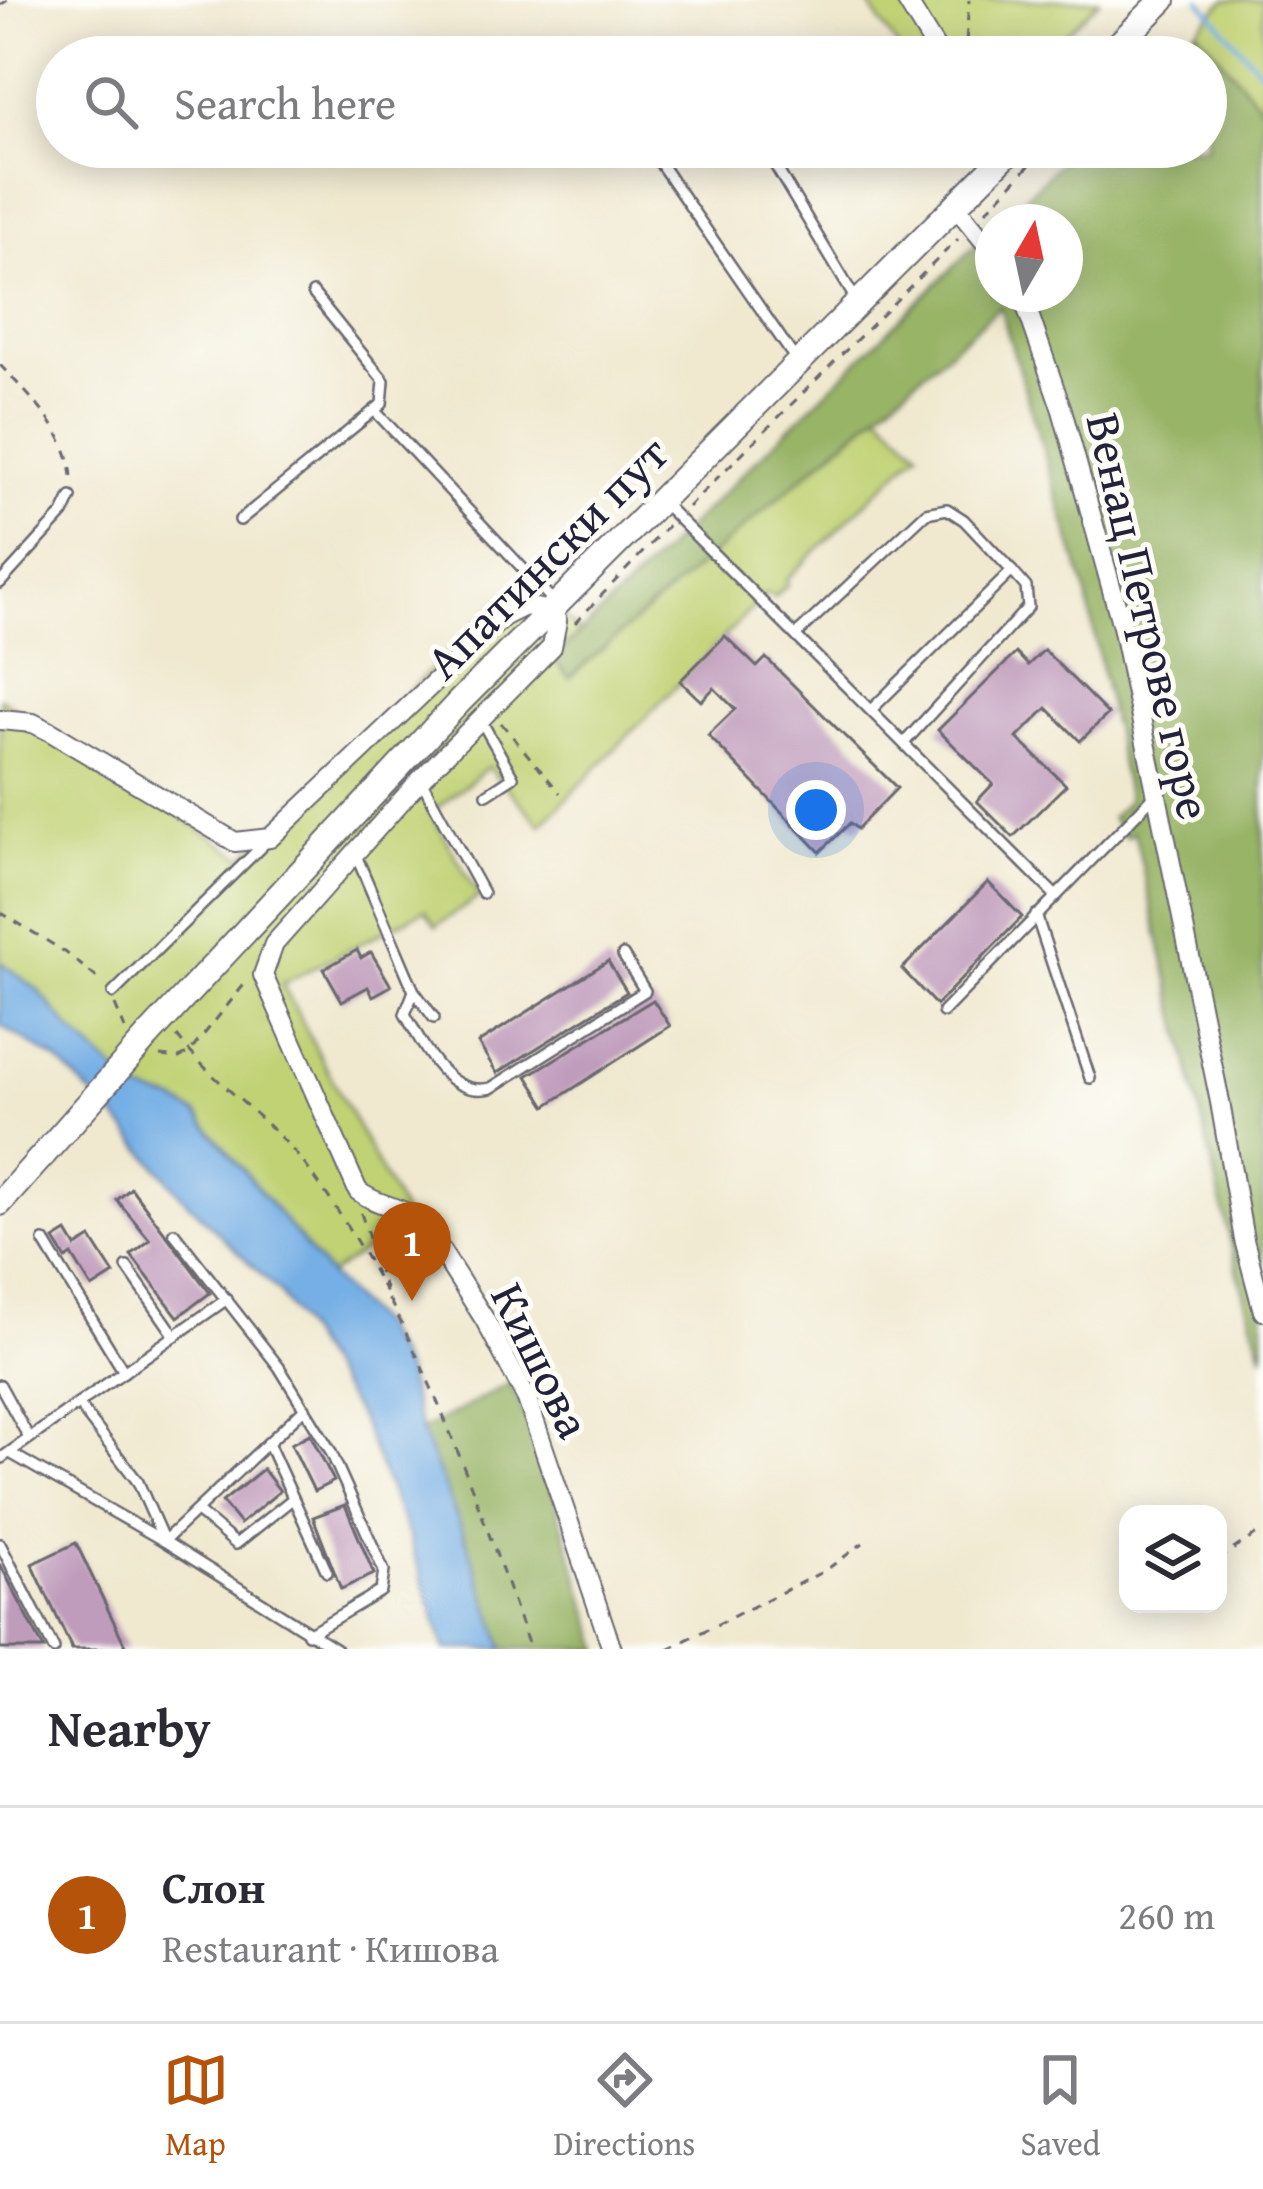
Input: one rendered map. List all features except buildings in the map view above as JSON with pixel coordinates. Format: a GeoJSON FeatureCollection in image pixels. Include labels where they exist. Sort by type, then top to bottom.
{"type":"FeatureCollection","features":[{"type":"Feature","properties":{"kind":"main road"},"geometry":{"type":"LineString","coordinates":[[1127,36],[1162,1]]}},
{"type":"Feature","properties":{"kind":"main road","name":"Апатински пут"},"geometry":{"type":"LineString","coordinates":[[0,1203],[142,1040],[342,824],[554,608],[669,510],[798,364],[859,305],[965,217],[994,168]]}},
{"type":"Feature","properties":{"kind":"street"},"geometry":{"type":"LineString","coordinates":[[906,0],[928,36]]}},
{"type":"Feature","properties":{"kind":"street"},"geometry":{"type":"LineString","coordinates":[[965,217],[975,230]]}},
{"type":"Feature","properties":{"kind":"street","name":"Венац Петрове горе"},"geometry":{"type":"LineString","coordinates":[[1028,312],[1062,410],[1122,626],[1244,1240],[1263,1311]]}},
{"type":"Feature","properties":{"kind":"street"},"geometry":{"type":"LineString","coordinates":[[0,720],[33,723],[51,732],[236,842],[270,838],[502,617],[525,606],[554,608],[557,621],[551,646],[421,780],[268,955],[263,974],[266,987],[358,1191]]}},
{"type":"Feature","properties":{"kind":"street","name":"Кишова"},"geometry":{"type":"LineString","coordinates":[[358,1191],[371,1201],[406,1209],[424,1226],[511,1365],[545,1447],[612,1649]]}},
{"type":"Feature","properties":{"kind":"lane"},"geometry":{"type":"LineString","coordinates":[[664,168],[798,364]]}},
{"type":"Feature","properties":{"kind":"lane"},"geometry":{"type":"LineString","coordinates":[[777,168],[859,305]]}},
{"type":"Feature","properties":{"kind":"lane"},"geometry":{"type":"LineString","coordinates":[[240,520],[376,412],[385,392],[384,381],[313,293]]}},
{"type":"Feature","properties":{"kind":"lane"},"geometry":{"type":"LineString","coordinates":[[376,412],[554,608]]}},
{"type":"Feature","properties":{"kind":"lane"},"geometry":{"type":"LineString","coordinates":[[0,583],[63,514],[70,497]]}},
{"type":"Feature","properties":{"kind":"lane"},"geometry":{"type":"LineString","coordinates":[[796,634],[932,509],[947,509],[964,520],[1012,571],[1028,596],[1023,615],[904,743]]}},
{"type":"Feature","properties":{"kind":"lane"},"geometry":{"type":"LineString","coordinates":[[669,510],[1054,896]]}},
{"type":"Feature","properties":{"kind":"lane"},"geometry":{"type":"LineString","coordinates":[[872,710],[1012,571]]}},
{"type":"Feature","properties":{"kind":"lane"},"geometry":{"type":"LineString","coordinates":[[484,712],[513,778],[487,794]]}},
{"type":"Feature","properties":{"kind":"lane"},"geometry":{"type":"LineString","coordinates":[[421,780],[483,893]]}},
{"type":"Feature","properties":{"kind":"lane"},"geometry":{"type":"LineString","coordinates":[[943,1012],[1154,796]]}},
{"type":"Feature","properties":{"kind":"lane"},"geometry":{"type":"LineString","coordinates":[[112,992],[270,838]]}},
{"type":"Feature","properties":{"kind":"lane"},"geometry":{"type":"LineString","coordinates":[[355,853],[413,991],[434,1018]]}},
{"type":"Feature","properties":{"kind":"lane"},"geometry":{"type":"LineString","coordinates":[[1036,915],[1090,1078]]}},
{"type":"Feature","properties":{"kind":"lane"},"geometry":{"type":"LineString","coordinates":[[413,991],[405,1014],[434,1064],[468,1091],[477,1091],[491,1088],[645,991],[623,955]]}},
{"type":"Feature","properties":{"kind":"lane"},"geometry":{"type":"LineString","coordinates":[[174,1233],[227,1299],[330,1450],[383,1571],[384,1583],[375,1595],[308,1634]]}},
{"type":"Feature","properties":{"kind":"lane"},"geometry":{"type":"LineString","coordinates":[[44,1241],[124,1372]]}},
{"type":"Feature","properties":{"kind":"lane"},"geometry":{"type":"LineString","coordinates":[[127,1267],[175,1336]]}},
{"type":"Feature","properties":{"kind":"lane"},"geometry":{"type":"LineString","coordinates":[[227,1299],[5,1456],[164,1541],[336,1649]]}},
{"type":"Feature","properties":{"kind":"lane"},"geometry":{"type":"LineString","coordinates":[[0,1384],[29,1438]]}},
{"type":"Feature","properties":{"kind":"lane"},"geometry":{"type":"LineString","coordinates":[[78,1404],[138,1482],[164,1541]]}},
{"type":"Feature","properties":{"kind":"lane"},"geometry":{"type":"LineString","coordinates":[[164,1541],[304,1408]]}},
{"type":"Feature","properties":{"kind":"lane"},"geometry":{"type":"LineString","coordinates":[[268,1443],[327,1572]]}},
{"type":"Feature","properties":{"kind":"lane"},"geometry":{"type":"LineString","coordinates":[[197,1511],[236,1544],[292,1500]]}},
{"type":"Feature","properties":{"kind":"lane"},"geometry":{"type":"LineString","coordinates":[[0,1544],[54,1649]]}},
{"type":"Feature","properties":{"kind":"path"},"geometry":{"type":"LineString","coordinates":[[0,5],[8,0]]}},
{"type":"Feature","properties":{"kind":"path"},"geometry":{"type":"LineString","coordinates":[[966,36],[969,0]]}},
{"type":"Feature","properties":{"kind":"path"},"geometry":{"type":"LineString","coordinates":[[551,646],[669,510],[965,217],[1022,168]]}},
{"type":"Feature","properties":{"kind":"path"},"geometry":{"type":"LineString","coordinates":[[0,365],[62,440],[71,460],[70,497]]}},
{"type":"Feature","properties":{"kind":"path"},"geometry":{"type":"LineString","coordinates":[[484,712],[560,793]]}},
{"type":"Feature","properties":{"kind":"path"},"geometry":{"type":"LineString","coordinates":[[0,912],[65,952],[112,992],[142,1040],[179,1058],[190,1053],[268,955]]}},
{"type":"Feature","properties":{"kind":"path"},"geometry":{"type":"LineString","coordinates":[[190,1053],[308,1168],[340,1214],[458,1446],[530,1649]]}},
{"type":"Feature","properties":{"kind":"path"},"geometry":{"type":"LineString","coordinates":[[358,1191],[362,1223],[394,1314]]}},
{"type":"Feature","properties":{"kind":"path"},"geometry":{"type":"LineString","coordinates":[[1227,1552],[1263,1530]]}},
{"type":"Feature","properties":{"kind":"path"},"geometry":{"type":"LineString","coordinates":[[668,1649],[826,1570],[862,1543]]}},
{"type":"Feature","properties":{"kind":"green space"},"geometry":{"type":"Polygon","coordinates":[[[866,0],[1100,0],[1063,36],[890,36],[866,0]]]}},
{"type":"Feature","properties":{"kind":"green space"},"geometry":{"type":"Polygon","coordinates":[[[1225,0],[1263,0],[1263,109],[1227,65],[1227,36],[1203,36],[1197,29],[1225,0]]]}},
{"type":"Feature","properties":{"kind":"green space"},"geometry":{"type":"Polygon","coordinates":[[[1227,65],[1263,109],[1263,1357],[1238,1273],[1134,832],[1126,837],[1111,818],[1128,800],[1085,588],[1002,312],[1083,312],[1083,204],[1018,204],[1055,168],[1227,168],[1227,65]]]}},
{"type":"Feature","properties":{"kind":"green space"},"geometry":{"type":"Polygon","coordinates":[[[975,246],[975,312],[994,312],[569,678],[554,659],[975,246]]]}},
{"type":"Feature","properties":{"kind":"green space"},"geometry":{"type":"Polygon","coordinates":[[[879,412],[919,451],[786,580],[788,584],[773,598],[767,593],[541,825],[488,767],[431,813],[479,897],[436,926],[425,910],[282,984],[407,1221],[329,1275],[197,1114],[175,1101],[138,1091],[74,1033],[37,989],[0,962],[0,698],[243,857],[520,580],[580,631],[554,659],[569,677],[879,412]]]}},
{"type":"Feature","properties":{"kind":"green space"},"geometry":{"type":"Polygon","coordinates":[[[510,1383],[538,1446],[601,1649],[504,1649],[421,1431],[510,1383]]]}},
{"type":"Feature","properties":{"kind":"water"},"geometry":{"type":"Polygon","coordinates":[[[0,962],[37,989],[74,1033],[138,1091],[175,1101],[197,1114],[329,1275],[379,1326],[405,1371],[421,1431],[504,1649],[445,1649],[409,1538],[361,1421],[279,1292],[187,1202],[116,1118],[58,1061],[0,1025],[0,962]]]}},
{"type":"Feature","properties":{"kind":"waterway"},"geometry":{"type":"LineString","coordinates":[[1200,0],[1263,74]]}},
{"type":"Feature","properties":{"kind":"place","name":"Слон"},"geometry":{"type":"Point","coordinates":[412,1301]}}]}
